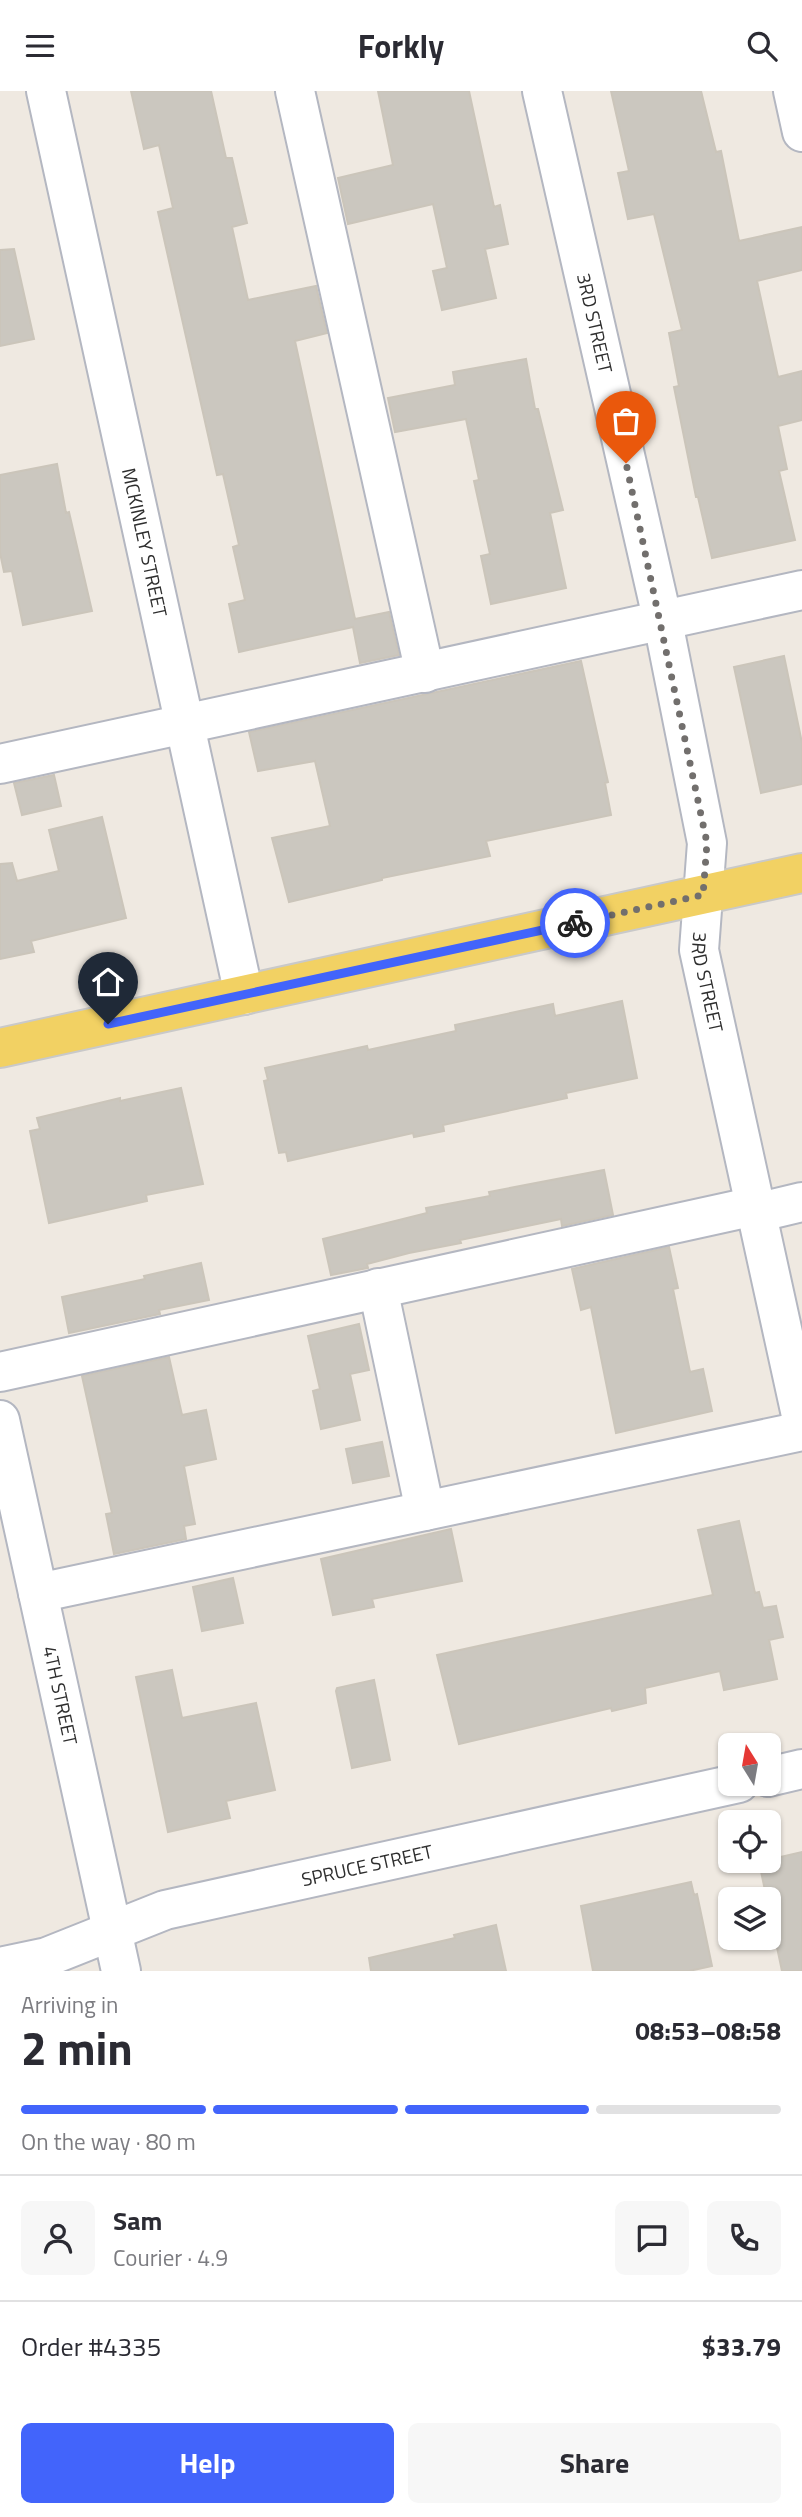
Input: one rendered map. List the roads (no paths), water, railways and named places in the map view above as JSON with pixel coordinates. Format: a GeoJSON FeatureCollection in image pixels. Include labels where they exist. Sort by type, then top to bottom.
{"type":"FeatureCollection","features":[{"type":"Feature","properties":{"kind":"main road"},"geometry":{"type":"LineString","coordinates":[[0,1048],[802,873]]}},
{"type":"Feature","properties":{"kind":"street","name":"MCKINLEY STREET"},"geometry":{"type":"LineString","coordinates":[[46,91],[244,995]]}},
{"type":"Feature","properties":{"kind":"street"},"geometry":{"type":"LineString","coordinates":[[295,91],[425,673]]}},
{"type":"Feature","properties":{"kind":"street","name":"3RD STREET"},"geometry":{"type":"LineString","coordinates":[[542,91],[663,622],[707,843],[699,950],[802,1420]]}},
{"type":"Feature","properties":{"kind":"street"},"geometry":{"type":"LineString","coordinates":[[793,91],[802,132]]}},
{"type":"Feature","properties":{"kind":"street"},"geometry":{"type":"LineString","coordinates":[[0,764],[802,590]]}},
{"type":"Feature","properties":{"kind":"street"},"geometry":{"type":"LineString","coordinates":[[0,1372],[378,1288],[802,1202]]}},
{"type":"Feature","properties":{"kind":"street"},"geometry":{"type":"LineString","coordinates":[[378,1288],[425,1511]]}},
{"type":"Feature","properties":{"kind":"street","name":"4TH STREET"},"geometry":{"type":"LineString","coordinates":[[0,1420],[121,1971]]}},
{"type":"Feature","properties":{"kind":"street"},"geometry":{"type":"LineString","coordinates":[[38,1593],[802,1431]]}},
{"type":"Feature","properties":{"kind":"street"},"geometry":{"type":"LineString","coordinates":[[781,1774],[802,1769]]}},
{"type":"Feature","properties":{"kind":"street","name":"SPRUCE STREET"},"geometry":{"type":"LineString","coordinates":[[0,1967],[47,1957],[165,1910],[718,1788]]}}]}
